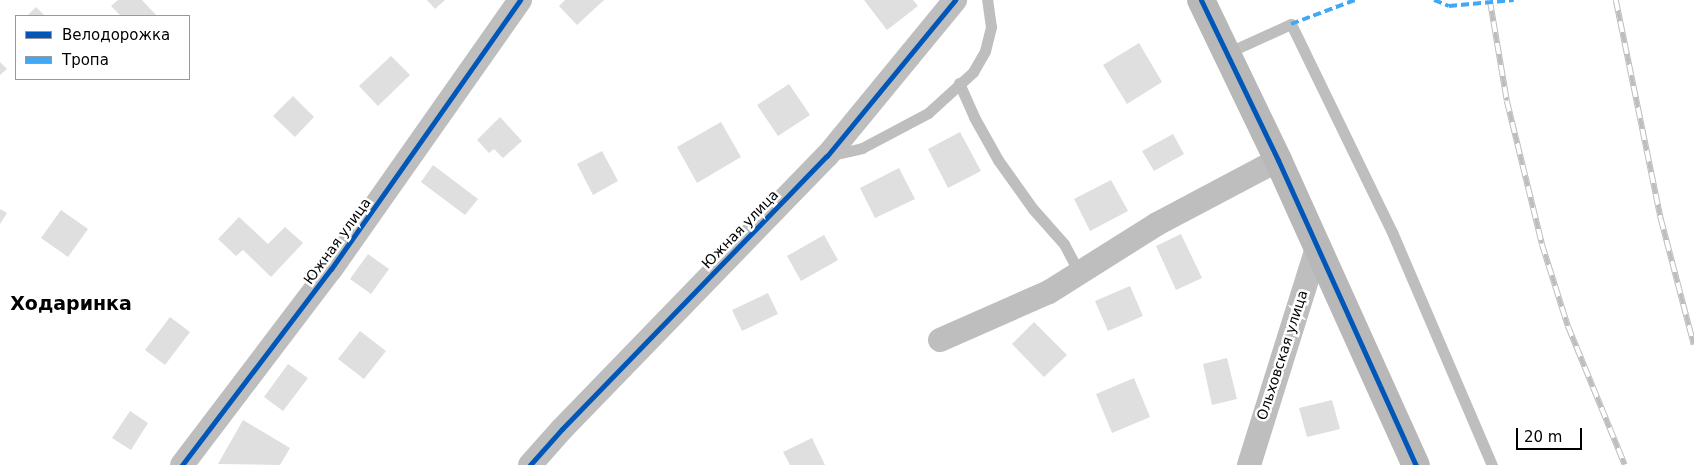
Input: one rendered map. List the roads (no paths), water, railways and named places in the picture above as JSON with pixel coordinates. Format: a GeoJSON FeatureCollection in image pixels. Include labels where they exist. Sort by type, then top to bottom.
{"type":"FeatureCollection","features":[{"type":"Feature","properties":{"kind":"street","name":"Южная улица"},"geometry":{"type":"LineString","coordinates":[[182,465],[331,269],[520,0]]}},
{"type":"Feature","properties":{"kind":"street","name":"Южная улица"},"geometry":{"type":"LineString","coordinates":[[530,465],[562,428],[826,156],[955,0]]}},
{"type":"Feature","properties":{"kind":"street"},"geometry":{"type":"LineString","coordinates":[[1201,0],[1318,245],[1416,465]]}},
{"type":"Feature","properties":{"kind":"street"},"geometry":{"type":"LineString","coordinates":[[940,340],[1049,292],[1156,224],[1278,160]]}},
{"type":"Feature","properties":{"kind":"street","name":"Ольховская улица"},"geometry":{"type":"LineString","coordinates":[[1249,465],[1318,245]]}},
{"type":"Feature","properties":{"kind":"lane"},"geometry":{"type":"LineString","coordinates":[[826,156],[862,148],[928,113],[973,72],[985,51],[991,27],[987,0]]}},
{"type":"Feature","properties":{"kind":"lane"},"geometry":{"type":"LineString","coordinates":[[1227,53],[1291,24],[1392,232],[1492,465]]}},
{"type":"Feature","properties":{"kind":"lane"},"geometry":{"type":"LineString","coordinates":[[959,83],[974,117],[998,160],[1032,209],[1064,244],[1079,272]]}},
{"type":"Feature","properties":{"kind":"railway"},"geometry":{"type":"LineString","coordinates":[[1490,0],[1507,101],[1542,244],[1568,326],[1625,465]]}},
{"type":"Feature","properties":{"kind":"railway"},"geometry":{"type":"LineString","coordinates":[[1616,0],[1661,219],[1694,345]]}},
{"type":"Feature","properties":{"kind":"district","name":"Ходаринка"},"geometry":{"type":"Point","coordinates":[71,304]}}]}
